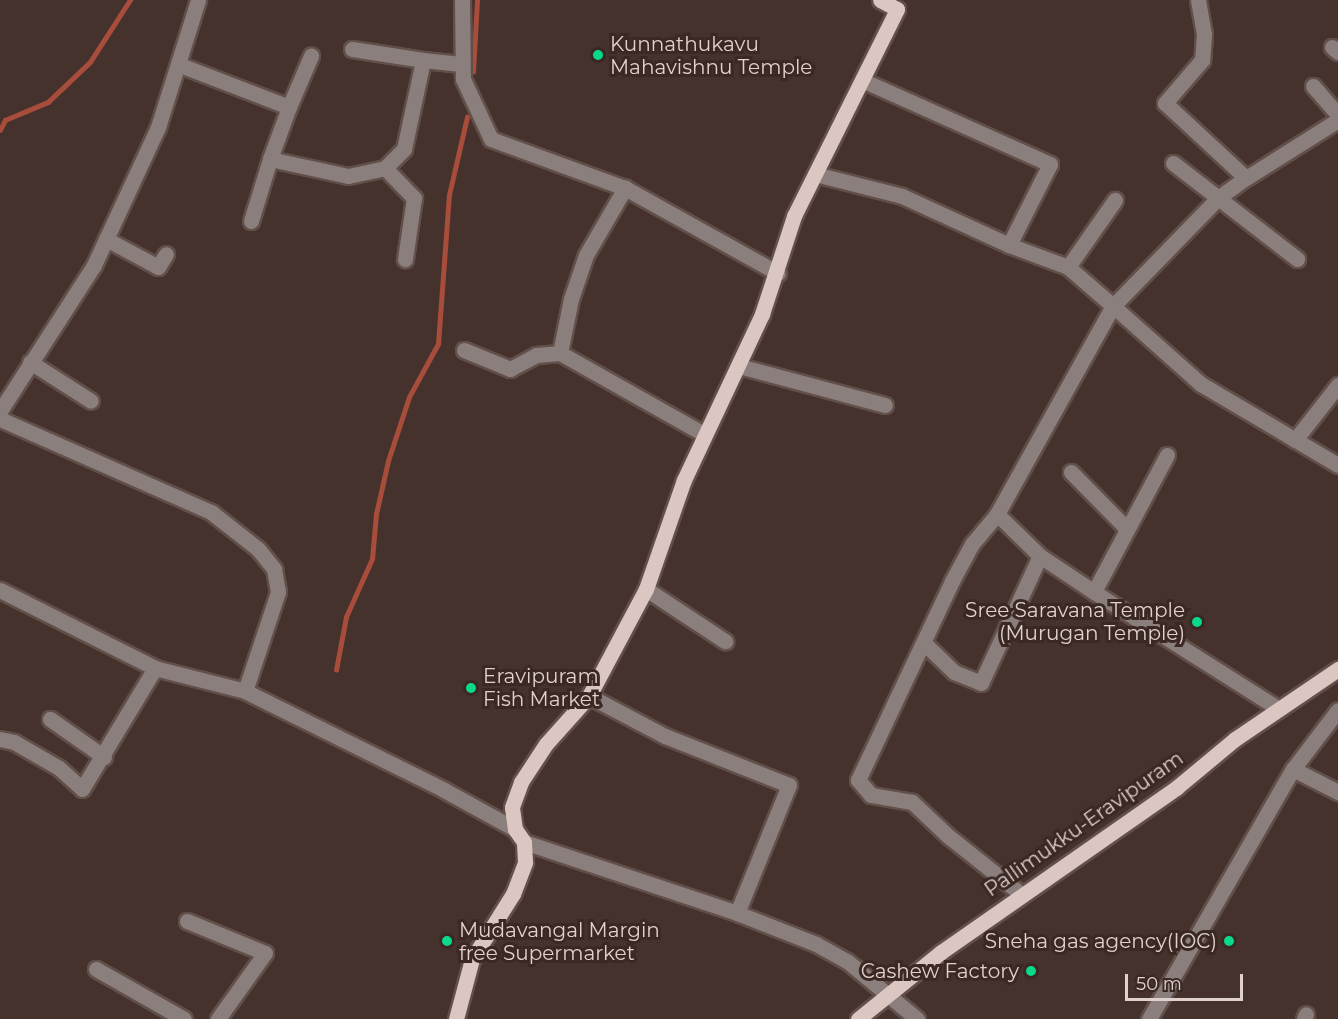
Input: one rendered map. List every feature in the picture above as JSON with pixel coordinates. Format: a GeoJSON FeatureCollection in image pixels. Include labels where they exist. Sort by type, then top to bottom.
{"type":"FeatureCollection","features":[{"type":"Feature","properties":{"kind":"main road"},"geometry":{"type":"LineString","coordinates":[[456,1019],[472,959],[513,894],[525,862],[512,807],[521,782],[546,744],[589,696],[646,589],[704,434],[739,366],[778,273],[794,216],[900,4],[880,0]]}},
{"type":"Feature","properties":{"kind":"main road","name":"Pallimukku-Eravipuram"},"geometry":{"type":"LineString","coordinates":[[858,1019],[888,993],[1021,894],[1176,788],[1235,739],[1338,669]]}},
{"type":"Feature","properties":{"kind":"street"},"geometry":{"type":"LineString","coordinates":[[0,411],[94,265],[158,127],[180,65],[198,0]]}},
{"type":"Feature","properties":{"kind":"street"},"geometry":{"type":"LineString","coordinates":[[462,0],[461,64],[463,79],[491,139],[625,188],[778,273]]}},
{"type":"Feature","properties":{"kind":"street"},"geometry":{"type":"LineString","coordinates":[[1198,0],[1204,34],[1202,60],[1165,103],[1246,178]]}},
{"type":"Feature","properties":{"kind":"street"},"geometry":{"type":"LineString","coordinates":[[352,50],[461,64]]}},
{"type":"Feature","properties":{"kind":"street"},"geometry":{"type":"LineString","coordinates":[[251,221],[270,159],[311,56]]}},
{"type":"Feature","properties":{"kind":"street"},"geometry":{"type":"LineString","coordinates":[[270,159],[332,175],[385,168],[404,149],[423,60]]}},
{"type":"Feature","properties":{"kind":"street"},"geometry":{"type":"LineString","coordinates":[[180,65],[289,107]]}},
{"type":"Feature","properties":{"kind":"street"},"geometry":{"type":"LineString","coordinates":[[862,80],[1050,164],[1009,245]]}},
{"type":"Feature","properties":{"kind":"street"},"geometry":{"type":"LineString","coordinates":[[1313,86],[1338,115]]}},
{"type":"Feature","properties":{"kind":"street"},"geometry":{"type":"LineString","coordinates":[[1021,894],[948,836],[912,802],[871,795],[858,780],[972,544],[997,514],[1113,306],[1218,198],[1338,120]]}},
{"type":"Feature","properties":{"kind":"street"},"geometry":{"type":"LineString","coordinates":[[1173,163],[1297,259]]}},
{"type":"Feature","properties":{"kind":"street"},"geometry":{"type":"LineString","coordinates":[[385,168],[414,198],[405,259]]}},
{"type":"Feature","properties":{"kind":"street"},"geometry":{"type":"LineString","coordinates":[[815,174],[902,196],[1009,245],[1068,267],[1201,384],[1338,465]]}},
{"type":"Feature","properties":{"kind":"street"},"geometry":{"type":"LineString","coordinates":[[560,353],[572,299],[586,255],[625,188]]}},
{"type":"Feature","properties":{"kind":"street"},"geometry":{"type":"LineString","coordinates":[[1068,267],[1115,200]]}},
{"type":"Feature","properties":{"kind":"street"},"geometry":{"type":"LineString","coordinates":[[106,240],[158,267],[166,254]]}},
{"type":"Feature","properties":{"kind":"street"},"geometry":{"type":"LineString","coordinates":[[464,350],[510,369],[536,355],[560,353],[704,434]]}},
{"type":"Feature","properties":{"kind":"street"},"geometry":{"type":"LineString","coordinates":[[30,362],[91,401]]}},
{"type":"Feature","properties":{"kind":"street"},"geometry":{"type":"LineString","coordinates":[[739,366],[885,405]]}},
{"type":"Feature","properties":{"kind":"street"},"geometry":{"type":"LineString","coordinates":[[1294,440],[1338,385]]}},
{"type":"Feature","properties":{"kind":"street"},"geometry":{"type":"LineString","coordinates":[[0,418],[211,512],[258,549],[274,569],[278,592],[245,691]]}},
{"type":"Feature","properties":{"kind":"street"},"geometry":{"type":"LineString","coordinates":[[1094,592],[1167,455]]}},
{"type":"Feature","properties":{"kind":"street"},"geometry":{"type":"LineString","coordinates":[[1071,472],[1127,529]]}},
{"type":"Feature","properties":{"kind":"street"},"geometry":{"type":"LineString","coordinates":[[997,514],[1040,556],[1279,709]]}},
{"type":"Feature","properties":{"kind":"street"},"geometry":{"type":"LineString","coordinates":[[924,643],[954,672],[981,683],[1040,556]]}},
{"type":"Feature","properties":{"kind":"street"},"geometry":{"type":"LineString","coordinates":[[646,589],[725,641]]}},
{"type":"Feature","properties":{"kind":"street"},"geometry":{"type":"LineString","coordinates":[[0,590],[155,668],[245,691],[444,790],[520,836],[737,913],[816,944],[847,961],[917,1019]]}},
{"type":"Feature","properties":{"kind":"street"},"geometry":{"type":"LineString","coordinates":[[0,739],[14,742],[59,768],[82,789],[104,757],[155,668]]}},
{"type":"Feature","properties":{"kind":"street"},"geometry":{"type":"LineString","coordinates":[[589,696],[665,736],[789,785],[737,913]]}},
{"type":"Feature","properties":{"kind":"street"},"geometry":{"type":"LineString","coordinates":[[1149,1019],[1293,769],[1338,710]]}},
{"type":"Feature","properties":{"kind":"street"},"geometry":{"type":"LineString","coordinates":[[50,719],[104,757]]}},
{"type":"Feature","properties":{"kind":"street"},"geometry":{"type":"LineString","coordinates":[[1293,769],[1338,792]]}},
{"type":"Feature","properties":{"kind":"street"},"geometry":{"type":"LineString","coordinates":[[188,921],[265,953],[218,1019]]}},
{"type":"Feature","properties":{"kind":"street"},"geometry":{"type":"LineString","coordinates":[[96,969],[184,1019]]}},
{"type":"Feature","properties":{"kind":"waterway"},"geometry":{"type":"LineString","coordinates":[[0,130],[5,120],[48,102],[90,62],[130,0]]}},
{"type":"Feature","properties":{"kind":"waterway"},"geometry":{"type":"LineString","coordinates":[[473,72],[477,0]]}},
{"type":"Feature","properties":{"kind":"waterway"},"geometry":{"type":"LineString","coordinates":[[336,670],[346,617],[372,559],[376,514],[388,461],[409,397],[438,344],[449,195],[467,117]]}},
{"type":"Feature","properties":{"kind":"place","name":"Kunnathukavu Mahavishnu Temple"},"geometry":{"type":"Point","coordinates":[598,55]}},
{"type":"Feature","properties":{"kind":"place","name":"Sree Saravana Temple (Murugan Temple)"},"geometry":{"type":"Point","coordinates":[1197,622]}},
{"type":"Feature","properties":{"kind":"place","name":"Eravipuram Fish Market"},"geometry":{"type":"Point","coordinates":[471,688]}},
{"type":"Feature","properties":{"kind":"place","name":"Mudavangal Margin free Supermarket"},"geometry":{"type":"Point","coordinates":[447,941]}},
{"type":"Feature","properties":{"kind":"place","name":"Sneha gas agency(IOC)"},"geometry":{"type":"Point","coordinates":[1229,941]}},
{"type":"Feature","properties":{"kind":"place","name":"Cashew Factory"},"geometry":{"type":"Point","coordinates":[1031,971]}}]}
